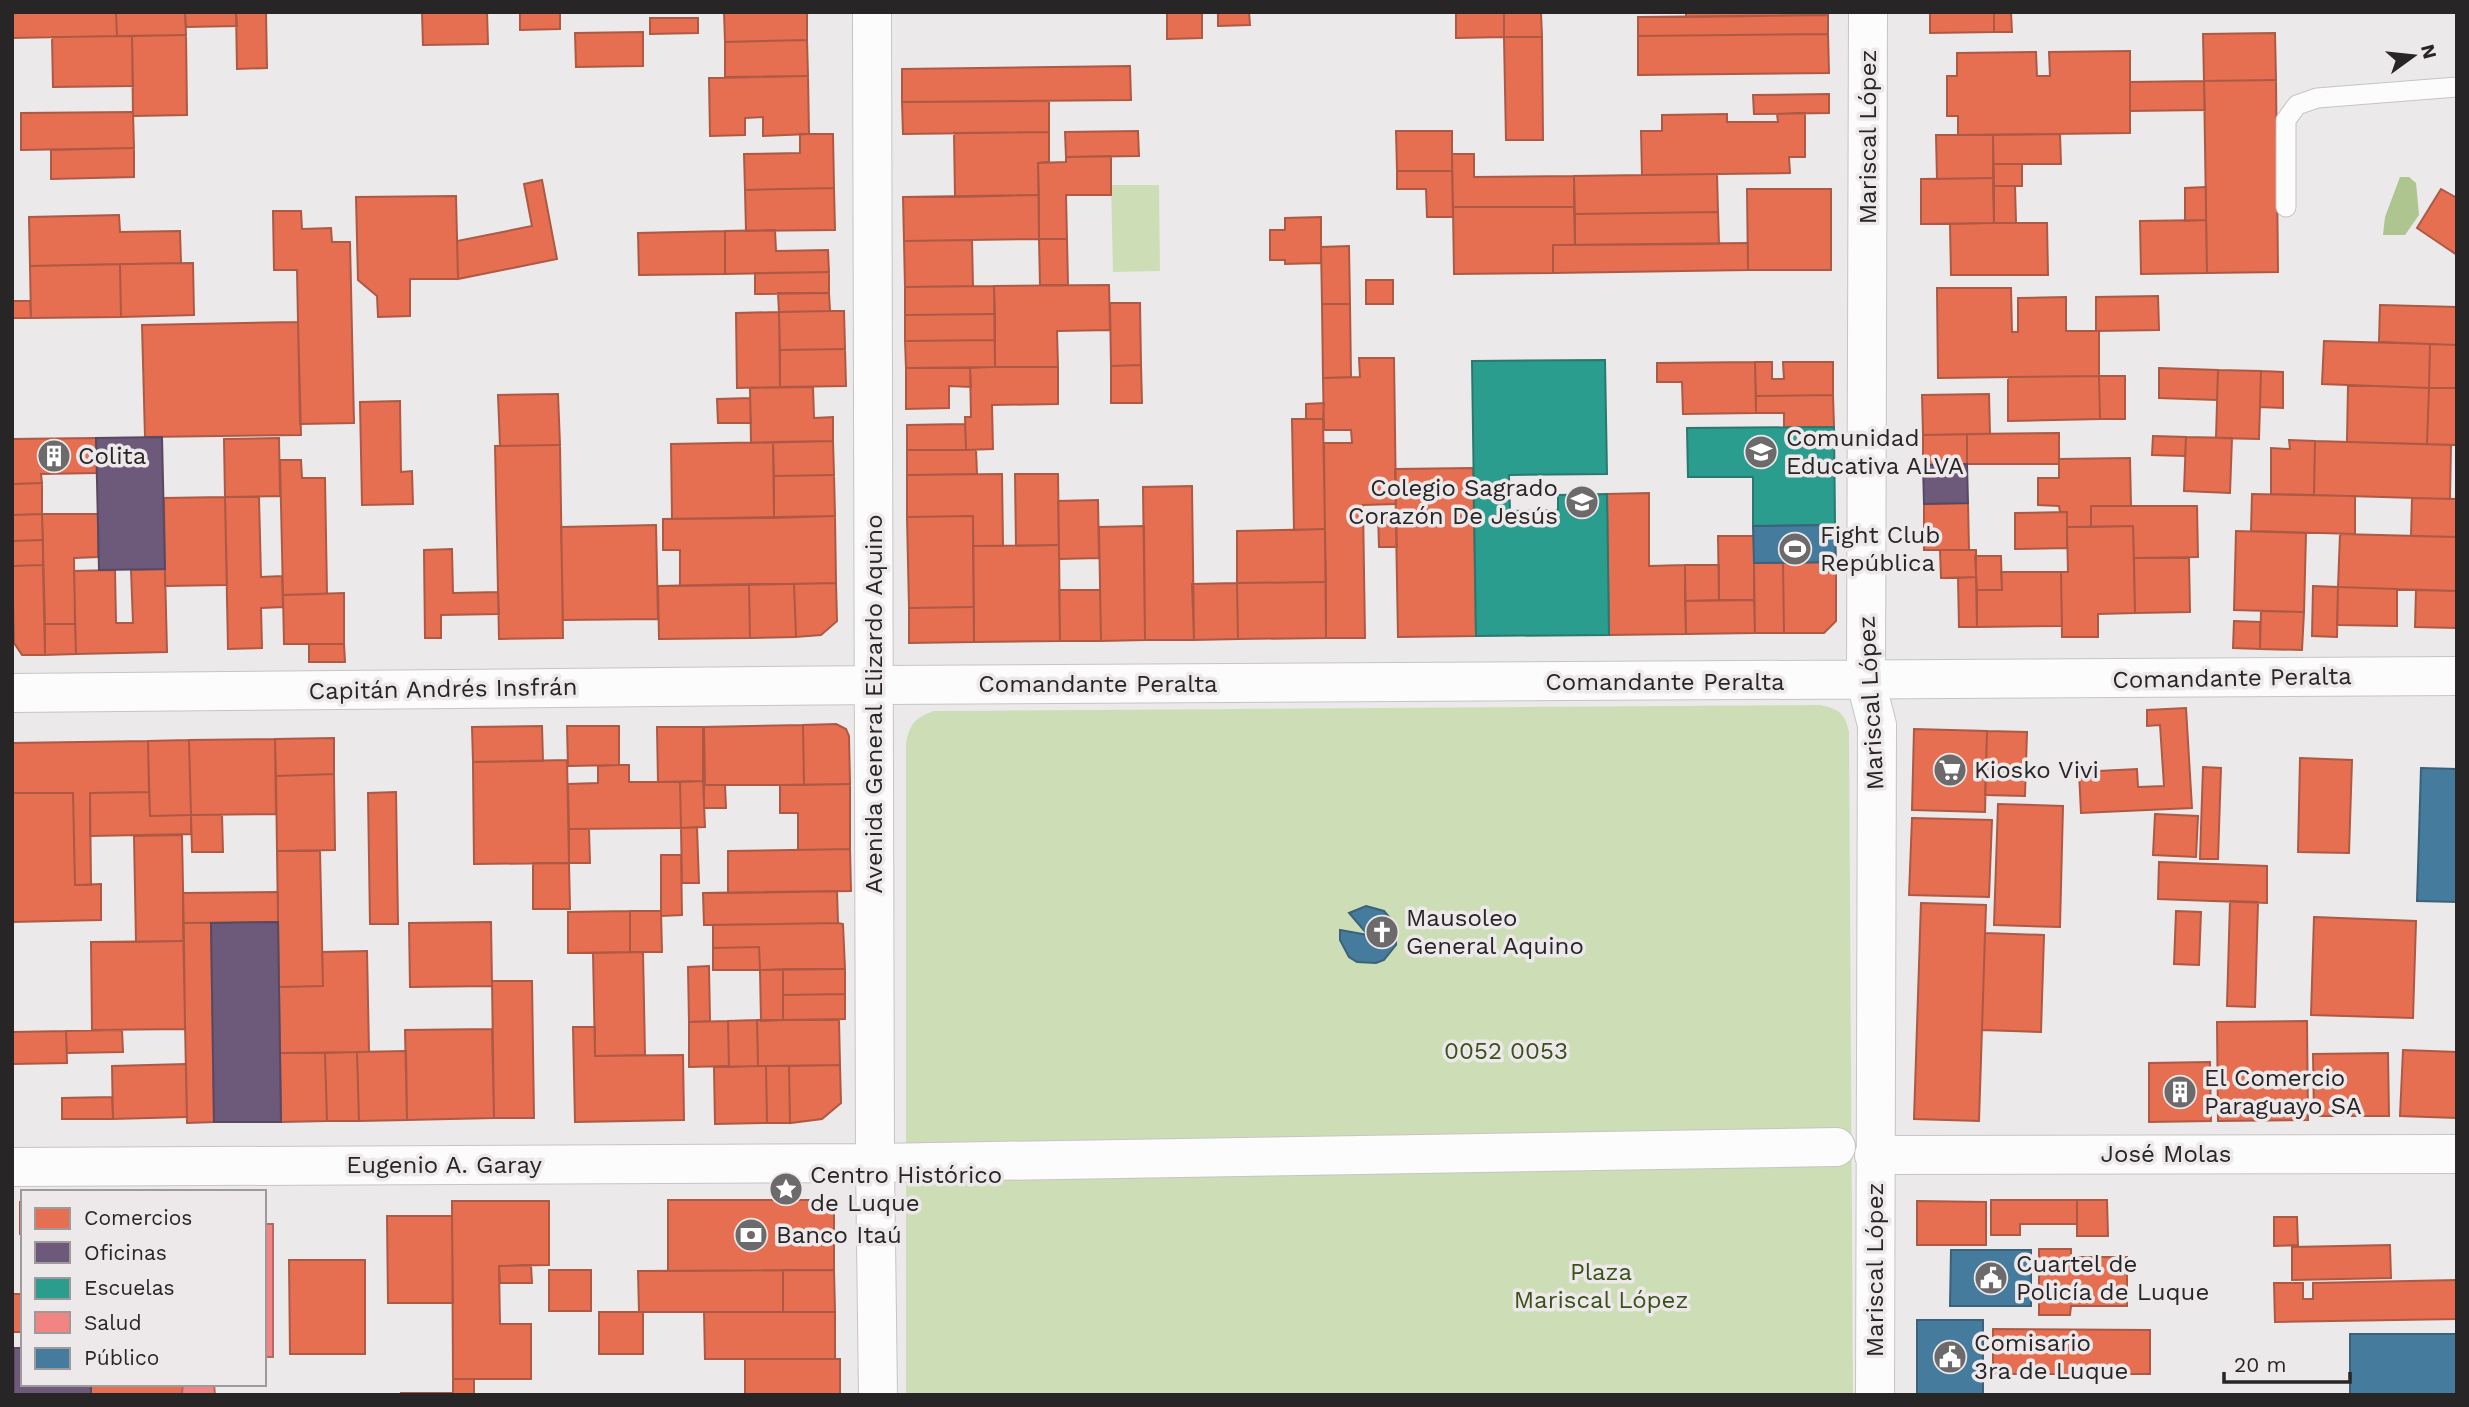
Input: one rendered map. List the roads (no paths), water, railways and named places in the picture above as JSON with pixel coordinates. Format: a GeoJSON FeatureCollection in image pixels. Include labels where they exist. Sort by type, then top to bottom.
{"type":"FeatureCollection","features":[{"type":"Feature","properties":{"kind":"main road","name":"Avenida General Elizardo Aquino"},"geometry":{"type":"LineString","coordinates":[[872,12],[878,1395]]}},
{"type":"Feature","properties":{"kind":"main road","name":"Mariscal López"},"geometry":{"type":"LineString","coordinates":[[1868,12],[1866,682],[1877,725],[1875,1395]]}},
{"type":"Feature","properties":{"kind":"main road","name":"Comandante Peralta"},"geometry":{"type":"LineString","coordinates":[[874,685],[1866,682],[2457,676]]}},
{"type":"Feature","properties":{"kind":"main road","name":"Capitán Andrés Insfrán"},"geometry":{"type":"LineString","coordinates":[[12,693],[874,685]]}},
{"type":"Feature","properties":{"kind":"main road","name":"Eugenio A. Garay"},"geometry":{"type":"LineString","coordinates":[[12,1167],[875,1163],[1836,1147]]}},
{"type":"Feature","properties":{"kind":"main road","name":"José Molas"},"geometry":{"type":"LineString","coordinates":[[1874,1155],[2457,1154]]}},
{"type":"Feature","properties":{"kind":"lane"},"geometry":{"type":"LineString","coordinates":[[2286,207],[2286,120],[2297,105],[2317,98],[2457,87]]}},
{"type":"Feature","properties":{"kind":"place","name":"Comunidad Educativa ALVA"},"geometry":{"type":"Point","coordinates":[1761,452]}},
{"type":"Feature","properties":{"kind":"place","name":"Colita"},"geometry":{"type":"Point","coordinates":[54,456]}},
{"type":"Feature","properties":{"kind":"place","name":"Colegio Sagrado Corazón De Jesús"},"geometry":{"type":"Point","coordinates":[1582,502]}},
{"type":"Feature","properties":{"kind":"place","name":"Fight Club República"},"geometry":{"type":"Point","coordinates":[1795,549]}},
{"type":"Feature","properties":{"kind":"place","name":"Kiosko Vivi"},"geometry":{"type":"Point","coordinates":[1950,770]}},
{"type":"Feature","properties":{"kind":"place","name":"Mausoleo General Aquino"},"geometry":{"type":"Point","coordinates":[1382,932]}},
{"type":"Feature","properties":{"kind":"place","name":"El Comercio Paraguayo SA"},"geometry":{"type":"Point","coordinates":[2180,1092]}},
{"type":"Feature","properties":{"kind":"place","name":"Centro Histórico de Luque"},"geometry":{"type":"Point","coordinates":[786,1189]}},
{"type":"Feature","properties":{"kind":"place","name":"Banco Itaú"},"geometry":{"type":"Point","coordinates":[751,1235]}},
{"type":"Feature","properties":{"kind":"place","name":"Cuartel de Policía de Luque"},"geometry":{"type":"Point","coordinates":[1991,1278]}},
{"type":"Feature","properties":{"kind":"place","name":"Comisario 3ra de Luque"},"geometry":{"type":"Point","coordinates":[1950,1357]}},
{"type":"Feature","properties":{"kind":"park label","name":"0052 0053"},"geometry":{"type":"Point","coordinates":[1506,1051]}},
{"type":"Feature","properties":{"kind":"park label","name":"Plaza Mariscal López"},"geometry":{"type":"Point","coordinates":[1601,1286]}}]}
